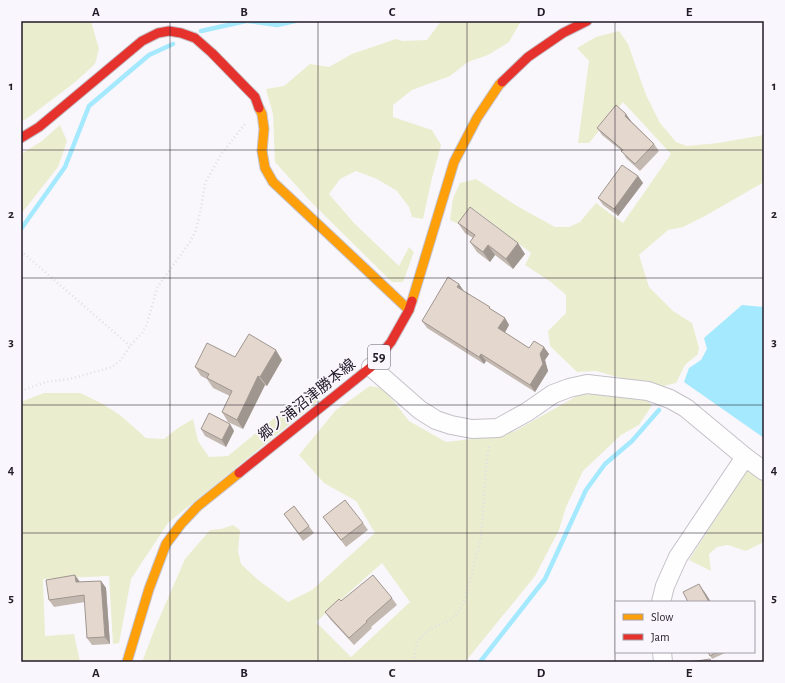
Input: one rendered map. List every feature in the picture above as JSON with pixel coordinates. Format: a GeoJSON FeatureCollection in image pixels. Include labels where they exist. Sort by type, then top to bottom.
{"type":"FeatureCollection","features":[{"type":"Feature","properties":{"kind":"main road","name":"郷ノ浦沼津勝本線"},"geometry":{"type":"LineString","coordinates":[[127,662],[149,589],[166,544],[181,524],[198,506],[371,367],[391,342],[409,310],[454,162],[477,118],[499,85],[528,57],[563,33],[587,21]]}},
{"type":"Feature","properties":{"kind":"main road"},"geometry":{"type":"LineString","coordinates":[[21,138],[38,127],[142,41],[158,33],[169,32],[181,33],[195,38],[212,53],[255,97],[262,114],[264,129],[262,151],[265,168],[273,182],[409,310]]}},
{"type":"Feature","properties":{"kind":"street"},"geometry":{"type":"LineString","coordinates":[[371,367],[420,410],[436,420],[451,425],[472,429],[498,428],[527,412],[553,394],[569,388],[587,384],[648,391],[670,399],[686,408],[764,471]]}},
{"type":"Feature","properties":{"kind":"street"},"geometry":{"type":"LineString","coordinates":[[661,601],[665,586],[678,557],[745,457]]}},
{"type":"Feature","properties":{"kind":"path"},"geometry":{"type":"LineString","coordinates":[[21,391],[46,382],[70,378],[112,367],[121,360],[130,346],[142,333],[147,324],[157,288],[190,242],[196,230],[205,183],[208,177],[222,153],[260,107]]}},
{"type":"Feature","properties":{"kind":"path"},"geometry":{"type":"LineString","coordinates":[[21,251],[130,346]]}},
{"type":"Feature","properties":{"kind":"path"},"geometry":{"type":"LineString","coordinates":[[415,662],[414,657],[418,640],[431,629],[448,621],[456,615],[465,598],[481,539],[489,444],[487,428]]}},
{"type":"Feature","properties":{"kind":"green space"},"geometry":{"type":"Polygon","coordinates":[[[21,21],[91,21],[99,49],[95,64],[74,83],[21,122],[21,21]]]}},
{"type":"Feature","properties":{"kind":"green space"},"geometry":{"type":"Polygon","coordinates":[[[441,21],[521,21],[509,42],[488,55],[468,62],[450,76],[412,90],[393,105],[393,117],[432,130],[441,145],[423,219],[412,217],[409,207],[397,191],[377,179],[356,171],[340,179],[329,194],[354,223],[399,266],[409,247],[414,252],[403,282],[392,282],[311,202],[275,162],[273,114],[266,89],[284,86],[310,64],[329,67],[352,54],[396,39],[403,41],[427,40],[441,21]]]}},
{"type":"Feature","properties":{"kind":"green space"},"geometry":{"type":"Polygon","coordinates":[[[619,31],[628,44],[646,95],[660,123],[676,142],[687,146],[718,143],[764,135],[764,182],[683,227],[668,230],[639,255],[649,287],[673,311],[692,323],[699,348],[698,354],[685,365],[676,383],[663,386],[628,380],[596,371],[577,372],[550,346],[548,331],[566,313],[566,295],[551,282],[525,265],[531,253],[474,209],[458,224],[450,220],[453,198],[460,183],[476,179],[517,206],[555,227],[569,227],[580,222],[596,203],[623,223],[671,154],[623,102],[589,143],[578,143],[589,61],[577,48],[596,37],[619,31]]]}},
{"type":"Feature","properties":{"kind":"green space"},"geometry":{"type":"Polygon","coordinates":[[[60,125],[67,141],[58,167],[21,214],[21,154],[42,141],[60,125]]]}},
{"type":"Feature","properties":{"kind":"green space"},"geometry":{"type":"Polygon","coordinates":[[[370,386],[383,388],[409,421],[446,442],[497,436],[515,431],[577,396],[598,393],[645,399],[652,405],[639,425],[621,435],[583,471],[566,507],[559,530],[535,576],[465,662],[142,662],[185,559],[210,530],[221,529],[233,525],[240,530],[238,551],[241,564],[257,579],[288,602],[312,590],[375,533],[356,501],[324,483],[299,455],[336,410],[370,386]],[[382,563],[316,622],[351,657],[410,602],[382,563]]]}},
{"type":"Feature","properties":{"kind":"green space"},"geometry":{"type":"Polygon","coordinates":[[[311,388],[323,390],[318,401],[168,523],[131,579],[119,643],[113,644],[109,576],[43,579],[45,636],[74,634],[80,662],[21,662],[21,402],[44,393],[80,393],[101,403],[120,415],[146,438],[164,439],[193,419],[198,441],[209,457],[228,456],[311,388]]]}},
{"type":"Feature","properties":{"kind":"green space"},"geometry":{"type":"Polygon","coordinates":[[[747,470],[764,482],[764,542],[746,551],[728,545],[717,547],[709,554],[711,571],[689,560],[747,470]]]}},
{"type":"Feature","properties":{"kind":"water"},"geometry":{"type":"Polygon","coordinates":[[[742,305],[764,307],[764,438],[684,382],[689,368],[701,360],[707,349],[704,338],[742,305]]]}},
{"type":"Feature","properties":{"kind":"building"},"geometry":{"type":"Polygon","coordinates":[[[616,105],[626,114],[625,116],[654,144],[635,164],[621,151],[623,150],[597,128],[616,105]]]}},
{"type":"Feature","properties":{"kind":"building"},"geometry":{"type":"Polygon","coordinates":[[[622,165],[638,176],[614,209],[598,198],[622,165]]]}},
{"type":"Feature","properties":{"kind":"building"},"geometry":{"type":"Polygon","coordinates":[[[470,207],[518,243],[506,259],[488,245],[483,252],[470,242],[475,235],[458,223],[470,207]]]}},
{"type":"Feature","properties":{"kind":"building"},"geometry":{"type":"Polygon","coordinates":[[[448,277],[459,284],[457,287],[505,318],[498,328],[529,348],[534,341],[544,347],[540,354],[543,364],[530,385],[481,354],[479,357],[422,321],[448,277]]]}},
{"type":"Feature","properties":{"kind":"building"},"geometry":{"type":"Polygon","coordinates":[[[249,334],[276,350],[260,377],[258,376],[237,420],[222,412],[232,391],[207,378],[209,374],[195,367],[207,343],[235,357],[249,334]]]}},
{"type":"Feature","properties":{"kind":"building"},"geometry":{"type":"Polygon","coordinates":[[[209,413],[230,424],[222,440],[201,429],[209,413]]]}},
{"type":"Feature","properties":{"kind":"building"},"geometry":{"type":"Polygon","coordinates":[[[345,500],[363,523],[341,540],[323,517],[345,500]]]}},
{"type":"Feature","properties":{"kind":"building"},"geometry":{"type":"Polygon","coordinates":[[[294,506],[309,526],[299,534],[284,514],[294,506]]]}},
{"type":"Feature","properties":{"kind":"building"},"geometry":{"type":"Polygon","coordinates":[[[75,575],[76,582],[101,581],[105,637],[87,638],[84,595],[49,600],[46,580],[75,575]]]}},
{"type":"Feature","properties":{"kind":"building"},"geometry":{"type":"Polygon","coordinates":[[[373,575],[392,598],[349,638],[325,612],[339,599],[341,601],[373,575]]]}},
{"type":"Feature","properties":{"kind":"building"},"geometry":{"type":"Polygon","coordinates":[[[699,584],[708,601],[688,601],[683,592],[699,584]]]}},
{"type":"Feature","properties":{"kind":"building"},"geometry":{"type":"Polygon","coordinates":[[[708,653],[715,653],[710,656],[708,653]]]}},
{"type":"Feature","properties":{"kind":"building"},"geometry":{"type":"Polygon","coordinates":[[[710,659],[711,662],[690,662],[710,659]]]}},
{"type":"Feature","properties":{"kind":"waterway"},"geometry":{"type":"LineString","coordinates":[[201,31],[246,21]]}},
{"type":"Feature","properties":{"kind":"waterway"},"geometry":{"type":"LineString","coordinates":[[248,21],[277,25],[295,21]]}},
{"type":"Feature","properties":{"kind":"waterway"},"geometry":{"type":"LineString","coordinates":[[21,229],[65,167],[89,106],[149,55],[173,44]]}},
{"type":"Feature","properties":{"kind":"waterway"},"geometry":{"type":"LineString","coordinates":[[480,662],[545,579],[586,490],[605,464],[632,441],[659,410]]}},
{"type":"Feature","properties":{"kind":"traffic: slow"},"geometry":{"type":"LineString","coordinates":[[412,301],[454,162],[477,118],[502,82]]}},
{"type":"Feature","properties":{"kind":"traffic: slow"},"geometry":{"type":"LineString","coordinates":[[259,108],[262,114],[264,129],[262,151],[265,168],[273,182],[409,310]]}},
{"type":"Feature","properties":{"kind":"traffic: slow"},"geometry":{"type":"LineString","coordinates":[[127,662],[149,589],[166,544],[181,524],[198,506],[239,473]]}},
{"type":"Feature","properties":{"kind":"traffic: jam"},"geometry":{"type":"LineString","coordinates":[[502,82],[528,57],[563,33],[587,21]]}},
{"type":"Feature","properties":{"kind":"traffic: jam"},"geometry":{"type":"LineString","coordinates":[[21,138],[39,127],[142,41],[158,33],[169,31],[195,38],[212,53],[255,97],[259,108]]}},
{"type":"Feature","properties":{"kind":"traffic: jam"},"geometry":{"type":"LineString","coordinates":[[239,473],[371,367],[391,342],[409,310],[412,301]]}}]}
